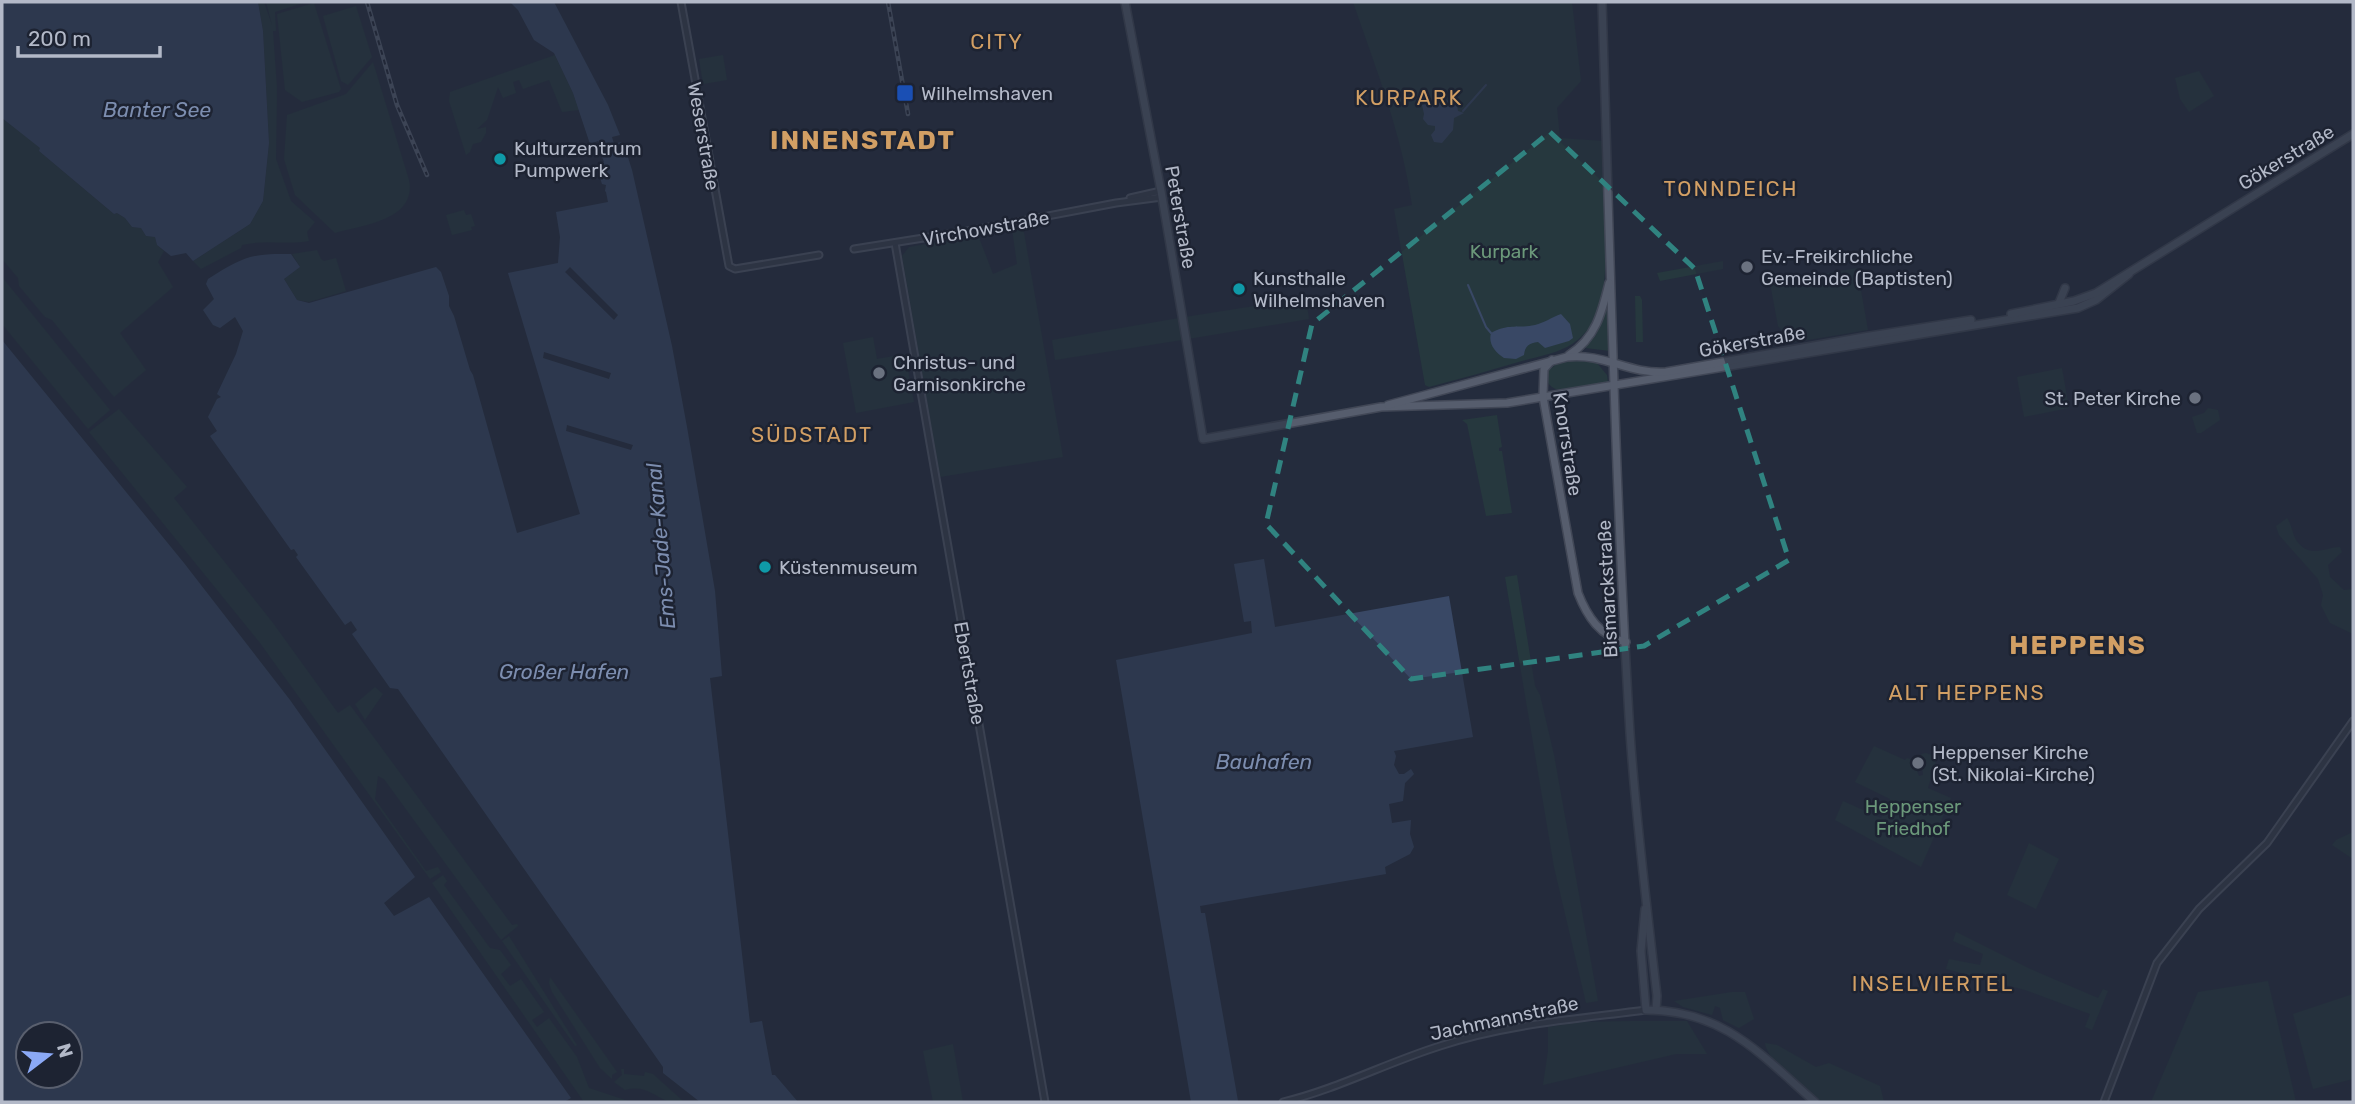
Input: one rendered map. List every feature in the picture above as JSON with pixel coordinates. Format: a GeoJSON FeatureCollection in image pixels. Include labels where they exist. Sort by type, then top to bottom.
{"type":"FeatureCollection","features":[{"type":"Feature","properties":{"kind":"main road","name":"Peterstraße"},"geometry":{"type":"LineString","coordinates":[[1125,2],[1203,439]]}},
{"type":"Feature","properties":{"kind":"main road","name":"Bismarckstraße"},"geometry":{"type":"LineString","coordinates":[[1602,2],[1617,496],[1637,817],[1656,1010]]}},
{"type":"Feature","properties":{"kind":"main road","name":"Gökerstraße"},"geometry":{"type":"LineString","coordinates":[[1203,439],[1381,407],[1552,359],[1587,356],[1639,372],[1666,372],[1926,326],[2005,315],[2087,297],[2129,274],[2353,134]]}},
{"type":"Feature","properties":{"kind":"main road","name":"Gökerstraße"},"geometry":{"type":"LineString","coordinates":[[1381,407],[1497,404],[2078,308],[2096,300],[2129,274]]}},
{"type":"Feature","properties":{"kind":"main road","name":"Bismarckstraße"},"geometry":{"type":"LineString","coordinates":[[1567,357],[1584,344],[1594,331],[1611,275]]}},
{"type":"Feature","properties":{"kind":"main road"},"geometry":{"type":"LineString","coordinates":[[2059,303],[2065,288]]}},
{"type":"Feature","properties":{"kind":"main road","name":"Knorrstraße"},"geometry":{"type":"LineString","coordinates":[[1552,359],[1542,377],[1543,397],[1575,580],[1588,617],[1609,635],[1626,642]]}},
{"type":"Feature","properties":{"kind":"main road"},"geometry":{"type":"LineString","coordinates":[[1542,377],[1547,387],[1557,395]]}},
{"type":"Feature","properties":{"kind":"main road"},"geometry":{"type":"LineString","coordinates":[[1616,404],[1623,390],[1635,383]]}},
{"type":"Feature","properties":{"kind":"main road","name":"Bismarckstraße"},"geometry":{"type":"LineString","coordinates":[[1646,900],[1641,944],[1646,1010]]}},
{"type":"Feature","properties":{"kind":"main road"},"geometry":{"type":"LineString","coordinates":[[1657,1000],[1661,1007],[1667,1010]]}},
{"type":"Feature","properties":{"kind":"main road","name":"Jachmannstraße"},"geometry":{"type":"LineString","coordinates":[[1646,1010],[1667,1010],[1698,1016],[1725,1029],[1747,1043],[1815,1102]]}},
{"type":"Feature","properties":{"kind":"street","name":"Weserstraße"},"geometry":{"type":"LineString","coordinates":[[681,2],[726,258],[732,268],[819,254]]}},
{"type":"Feature","properties":{"kind":"street","name":"Virchowstraße"},"geometry":{"type":"LineString","coordinates":[[854,248],[1018,222],[1161,194]]}},
{"type":"Feature","properties":{"kind":"street","name":"Ebertstraße"},"geometry":{"type":"LineString","coordinates":[[895,243],[1045,1102]]}},
{"type":"Feature","properties":{"kind":"street"},"geometry":{"type":"LineString","coordinates":[[2104,1102],[2157,963],[2199,909],[2259,851],[2353,722]]}},
{"type":"Feature","properties":{"kind":"street","name":"Jachmannstraße"},"geometry":{"type":"LineString","coordinates":[[1283,1102],[1342,1084],[1429,1049],[1466,1038],[1544,1022],[1646,1010]]}},
{"type":"Feature","properties":{"kind":"highlighted area"},"geometry":{"type":"Polygon","coordinates":[[[1550,132],[1695,269],[1789,560],[1644,646],[1411,679],[1266,524],[1312,324],[1550,132]]]}},
{"type":"Feature","properties":{"kind":"green space"},"geometry":{"type":"Polygon","coordinates":[[[258,2],[264,2],[272,25],[266,2],[306,2],[275,12],[276,31],[273,31],[277,88],[276,159],[291,201],[315,222],[307,232],[309,241],[242,245],[201,269],[193,261],[250,224],[263,201],[269,143],[263,31],[258,2]]]}},
{"type":"Feature","properties":{"kind":"green space","name":"Kurpark"},"geometry":{"type":"Polygon","coordinates":[[[1353,2],[1572,2],[1581,81],[1557,108],[1560,138],[1603,141],[1606,251],[1599,306],[1582,336],[1567,347],[1441,384],[1429,387],[1425,385],[1394,209],[1412,205],[1408,179],[1387,102],[1353,2]]]}},
{"type":"Feature","properties":{"kind":"green space"},"geometry":{"type":"Polygon","coordinates":[[[314,3],[341,89],[339,92],[302,102],[285,90],[277,14],[314,3]]]}},
{"type":"Feature","properties":{"kind":"green space"},"geometry":{"type":"Polygon","coordinates":[[[356,6],[372,57],[348,85],[341,81],[323,16],[356,6]]]}},
{"type":"Feature","properties":{"kind":"green space"},"geometry":{"type":"Polygon","coordinates":[[[555,55],[579,110],[562,112],[549,80],[523,89],[519,80],[513,82],[516,93],[503,98],[498,87],[487,120],[477,129],[486,127],[486,133],[481,142],[473,144],[466,155],[449,101],[450,92],[555,55]]]}},
{"type":"Feature","properties":{"kind":"green space"},"geometry":{"type":"Polygon","coordinates":[[[723,55],[727,80],[703,84],[699,59],[723,55]]]}},
{"type":"Feature","properties":{"kind":"green space"},"geometry":{"type":"Polygon","coordinates":[[[373,62],[409,180],[409,193],[405,204],[386,218],[335,233],[295,195],[284,159],[287,115],[346,94],[373,62]]]}},
{"type":"Feature","properties":{"kind":"green space"},"geometry":{"type":"Polygon","coordinates":[[[2199,71],[2214,96],[2189,112],[2180,99],[2175,78],[2199,71]]]}},
{"type":"Feature","properties":{"kind":"green space"},"geometry":{"type":"Polygon","coordinates":[[[2,118],[41,148],[39,151],[114,214],[125,218],[132,227],[141,228],[146,236],[155,237],[157,245],[164,251],[158,262],[173,287],[120,333],[146,370],[114,397],[52,320],[45,317],[19,286],[18,278],[2,259],[2,118]]]}},
{"type":"Feature","properties":{"kind":"green space"},"geometry":{"type":"Polygon","coordinates":[[[464,210],[466,215],[471,214],[475,226],[471,227],[472,230],[452,235],[446,215],[464,210]]]}},
{"type":"Feature","properties":{"kind":"green space"},"geometry":{"type":"Polygon","coordinates":[[[1023,227],[1063,457],[940,477],[902,256],[909,247],[978,235],[993,274],[1017,264],[1012,229],[1023,227]]]}},
{"type":"Feature","properties":{"kind":"green space"},"geometry":{"type":"Polygon","coordinates":[[[317,250],[324,261],[336,258],[346,291],[309,302],[297,300],[284,279],[300,267],[292,254],[317,250]]]}},
{"type":"Feature","properties":{"kind":"green space"},"geometry":{"type":"Polygon","coordinates":[[[1723,261],[1723,269],[1660,281],[1657,273],[1723,261]]]}},
{"type":"Feature","properties":{"kind":"green space"},"geometry":{"type":"Polygon","coordinates":[[[1857,268],[1868,330],[1784,344],[1770,283],[1857,268]]]}},
{"type":"Feature","properties":{"kind":"green space"},"geometry":{"type":"Polygon","coordinates":[[[2,277],[110,410],[88,429],[2,324],[2,277]]]}},
{"type":"Feature","properties":{"kind":"green space"},"geometry":{"type":"Polygon","coordinates":[[[1609,294],[1610,351],[1585,348],[1596,335],[1609,294]]]}},
{"type":"Feature","properties":{"kind":"green space"},"geometry":{"type":"Polygon","coordinates":[[[1635,296],[1640,296],[1642,300],[1643,342],[1636,342],[1635,296]]]}},
{"type":"Feature","properties":{"kind":"green space"},"geometry":{"type":"Polygon","coordinates":[[[1306,298],[1309,319],[1188,339],[1185,317],[1306,298]]]}},
{"type":"Feature","properties":{"kind":"green space"},"geometry":{"type":"Polygon","coordinates":[[[1179,318],[1182,340],[1055,360],[1052,340],[1179,318]]]}},
{"type":"Feature","properties":{"kind":"green space"},"geometry":{"type":"Polygon","coordinates":[[[873,337],[877,359],[905,354],[914,402],[856,413],[843,343],[873,337]]]}},
{"type":"Feature","properties":{"kind":"green space"},"geometry":{"type":"Polygon","coordinates":[[[1559,362],[1596,362],[1607,375],[1608,382],[1569,390],[1552,387],[1548,381],[1548,371],[1559,362]]]}},
{"type":"Feature","properties":{"kind":"green space"},"geometry":{"type":"Polygon","coordinates":[[[2062,368],[2069,408],[2024,417],[2017,377],[2062,368]]]}},
{"type":"Feature","properties":{"kind":"green space"},"geometry":{"type":"Polygon","coordinates":[[[2208,408],[2218,410],[2220,420],[2197,433],[2192,417],[2204,413],[2208,408]]]}},
{"type":"Feature","properties":{"kind":"green space"},"geometry":{"type":"Polygon","coordinates":[[[119,409],[187,487],[174,498],[273,623],[338,713],[350,705],[512,925],[517,924],[518,926],[501,940],[384,779],[378,776],[375,799],[426,871],[438,867],[441,872],[430,879],[260,643],[89,432],[119,409]]]}},
{"type":"Feature","properties":{"kind":"green space"},"geometry":{"type":"Polygon","coordinates":[[[1497,415],[1502,447],[1499,451],[1502,451],[1512,513],[1486,516],[1467,424],[1462,420],[1497,415]]]}},
{"type":"Feature","properties":{"kind":"green space"},"geometry":{"type":"Polygon","coordinates":[[[2287,518],[2296,540],[2306,549],[2316,551],[2340,547],[2342,552],[2328,565],[2330,577],[2344,590],[2353,589],[2353,634],[2330,623],[2321,605],[2323,595],[2318,579],[2279,535],[2276,526],[2287,518]]]}},
{"type":"Feature","properties":{"kind":"green space"},"geometry":{"type":"Polygon","coordinates":[[[1517,575],[1535,686],[1540,695],[1554,755],[1598,1001],[1586,1003],[1554,867],[1505,577],[1517,575]]]}},
{"type":"Feature","properties":{"kind":"green space"},"geometry":{"type":"Polygon","coordinates":[[[375,687],[383,694],[365,720],[355,704],[375,687]]]}},
{"type":"Feature","properties":{"kind":"green space","name":"Heppenser Friedhof"},"geometry":{"type":"Polygon","coordinates":[[[1874,746],[1905,760],[1913,760],[1919,776],[1923,775],[1921,754],[1937,757],[1928,788],[1951,798],[1921,867],[1835,820],[1843,801],[1881,818],[1890,799],[1855,782],[1874,746]]]}},
{"type":"Feature","properties":{"kind":"green space"},"geometry":{"type":"Polygon","coordinates":[[[2353,832],[2353,859],[2332,845],[2336,840],[2353,832]]]}},
{"type":"Feature","properties":{"kind":"green space"},"geometry":{"type":"Polygon","coordinates":[[[2029,843],[2059,859],[2036,909],[2007,895],[2029,843]]]}},
{"type":"Feature","properties":{"kind":"green space"},"geometry":{"type":"Polygon","coordinates":[[[443,875],[447,881],[444,885],[490,948],[500,950],[511,965],[501,974],[510,986],[521,979],[544,1012],[532,1020],[537,1027],[549,1018],[577,1057],[589,1088],[631,1102],[584,1102],[432,883],[443,875]]]}},
{"type":"Feature","properties":{"kind":"green space"},"geometry":{"type":"Polygon","coordinates":[[[1956,932],[2028,968],[2098,998],[2103,989],[2108,991],[2092,1030],[2085,1027],[2090,1014],[2025,990],[1946,969],[1949,959],[1980,965],[1983,954],[1953,941],[1956,932]]]}},
{"type":"Feature","properties":{"kind":"green space"},"geometry":{"type":"Polygon","coordinates":[[[509,936],[577,1045],[575,1046],[502,941],[509,936]]]}},
{"type":"Feature","properties":{"kind":"green space"},"geometry":{"type":"Polygon","coordinates":[[[550,977],[617,1072],[612,1075],[612,1079],[600,1068],[552,992],[550,977]]]}},
{"type":"Feature","properties":{"kind":"green space"},"geometry":{"type":"Polygon","coordinates":[[[2268,981],[2296,1102],[2151,1102],[2198,992],[2268,981]]]}},
{"type":"Feature","properties":{"kind":"green space"},"geometry":{"type":"Polygon","coordinates":[[[1745,992],[1754,1019],[1739,1028],[1723,1020],[1720,1008],[1715,1006],[1712,1015],[1683,1007],[1674,1001],[1745,992]]]}},
{"type":"Feature","properties":{"kind":"green space"},"geometry":{"type":"Polygon","coordinates":[[[2353,994],[2353,1079],[2313,1089],[2293,1014],[2353,994]]]}},
{"type":"Feature","properties":{"kind":"green space"},"geometry":{"type":"Polygon","coordinates":[[[1687,1021],[1707,1054],[1676,1054],[1543,1085],[1548,1027],[1583,1022],[1687,1021]]]}},
{"type":"Feature","properties":{"kind":"green space"},"geometry":{"type":"Polygon","coordinates":[[[1765,1043],[1777,1045],[1816,1067],[1829,1063],[1880,1086],[1884,1102],[1817,1102],[1779,1067],[1765,1043]]]}},
{"type":"Feature","properties":{"kind":"green space"},"geometry":{"type":"Polygon","coordinates":[[[953,1044],[963,1102],[933,1102],[923,1051],[953,1044]]]}},
{"type":"Feature","properties":{"kind":"green space"},"geometry":{"type":"Polygon","coordinates":[[[621,1069],[624,1069],[624,1074],[653,1074],[684,1102],[669,1102],[643,1089],[625,1090],[614,1082],[622,1075],[621,1069]]]}},
{"type":"Feature","properties":{"kind":"water","name":"Banter See"},"geometry":{"type":"Polygon","coordinates":[[[2,2],[258,2],[263,31],[269,143],[263,201],[250,224],[193,261],[186,253],[171,256],[157,245],[155,237],[146,236],[141,228],[132,227],[125,218],[114,214],[2,118],[2,2]]]}},
{"type":"Feature","properties":{"kind":"water","name":"Großer Hafen"},"geometry":{"type":"Polygon","coordinates":[[[510,2],[554,2],[608,105],[620,135],[612,137],[614,144],[621,142],[624,145],[632,170],[672,346],[715,591],[722,676],[710,678],[750,1023],[762,1021],[772,1075],[775,1075],[798,1102],[700,1102],[663,1073],[663,1067],[398,689],[390,688],[352,634],[357,630],[351,621],[345,625],[296,557],[298,555],[294,549],[291,550],[210,436],[217,431],[208,417],[217,399],[221,397],[217,394],[236,354],[243,331],[235,317],[220,328],[213,325],[203,310],[214,299],[206,284],[208,279],[247,258],[291,254],[300,267],[284,279],[297,300],[309,303],[436,267],[441,272],[449,296],[449,306],[473,375],[517,533],[580,514],[508,273],[558,263],[560,237],[556,212],[608,202],[606,185],[602,184],[596,165],[604,162],[601,154],[594,156],[592,152],[600,149],[598,141],[590,144],[573,93],[554,53],[534,40],[518,10],[510,2]],[[570,267],[565,272],[614,320],[618,315],[570,267]],[[544,352],[543,358],[609,379],[611,373],[544,352]],[[567,425],[566,431],[631,450],[633,445],[567,425]]]}},
{"type":"Feature","properties":{"kind":"water"},"geometry":{"type":"Polygon","coordinates":[[[1437,100],[1456,101],[1458,111],[1464,113],[1454,118],[1453,130],[1442,143],[1434,142],[1431,135],[1435,126],[1428,125],[1423,119],[1422,105],[1437,100]]]}},
{"type":"Feature","properties":{"kind":"water"},"geometry":{"type":"Polygon","coordinates":[[[1561,314],[1570,324],[1573,338],[1569,341],[1545,348],[1538,342],[1532,343],[1526,347],[1524,355],[1516,359],[1504,358],[1491,344],[1491,333],[1498,330],[1535,325],[1561,314]]]}},
{"type":"Feature","properties":{"kind":"water"},"geometry":{"type":"Polygon","coordinates":[[[2,340],[184,563],[290,700],[415,877],[384,903],[394,916],[429,897],[571,1098],[564,1102],[2,1102],[2,340]]]}},
{"type":"Feature","properties":{"kind":"water","name":"Bauhafen"},"geometry":{"type":"Polygon","coordinates":[[[1264,559],[1275,627],[1449,596],[1473,737],[1394,751],[1394,765],[1399,774],[1411,769],[1414,774],[1405,783],[1403,801],[1389,804],[1392,823],[1411,820],[1410,834],[1414,847],[1410,854],[1385,867],[1386,874],[1200,906],[1201,913],[1205,913],[1238,1101],[1191,1102],[1116,660],[1252,633],[1251,621],[1244,622],[1234,564],[1264,559]]]}},
{"type":"Feature","properties":{"kind":"waterway"},"geometry":{"type":"LineString","coordinates":[[1463,111],[1486,85]]}},
{"type":"Feature","properties":{"kind":"waterway"},"geometry":{"type":"LineString","coordinates":[[1468,285],[1491,333]]}},
{"type":"Feature","properties":{"kind":"railway"},"geometry":{"type":"LineString","coordinates":[[367,2],[397,105],[427,175]]}},
{"type":"Feature","properties":{"kind":"railway"},"geometry":{"type":"LineString","coordinates":[[888,2],[908,114]]}},
{"type":"Feature","properties":{"kind":"place","name":"Wilhelmshaven"},"geometry":{"type":"Point","coordinates":[905,93]}},
{"type":"Feature","properties":{"kind":"place","name":"Kulturzentrum Pumpwerk"},"geometry":{"type":"Point","coordinates":[500,159]}},
{"type":"Feature","properties":{"kind":"place","name":"Ev.-Freikirchliche Gemeinde (Baptisten)"},"geometry":{"type":"Point","coordinates":[1747,267]}},
{"type":"Feature","properties":{"kind":"place","name":"Kunsthalle Wilhelmshaven"},"geometry":{"type":"Point","coordinates":[1239,289]}},
{"type":"Feature","properties":{"kind":"place","name":"Christus- und Garnisonkirche"},"geometry":{"type":"Point","coordinates":[879,373]}},
{"type":"Feature","properties":{"kind":"place","name":"St. Peter Kirche"},"geometry":{"type":"Point","coordinates":[2195,398]}},
{"type":"Feature","properties":{"kind":"place","name":"Küstenmuseum"},"geometry":{"type":"Point","coordinates":[765,567]}},
{"type":"Feature","properties":{"kind":"place","name":"Heppenser Kirche (St. Nikolai-Kirche)"},"geometry":{"type":"Point","coordinates":[1918,763]}},
{"type":"Feature","properties":{"kind":"district","name":"CITY"},"geometry":{"type":"Point","coordinates":[997,42]}},
{"type":"Feature","properties":{"kind":"district","name":"KURPARK"},"geometry":{"type":"Point","coordinates":[1409,98]}},
{"type":"Feature","properties":{"kind":"district","name":"INNENSTADT"},"geometry":{"type":"Point","coordinates":[863,140]}},
{"type":"Feature","properties":{"kind":"district","name":"TONNDEICH"},"geometry":{"type":"Point","coordinates":[1731,189]}},
{"type":"Feature","properties":{"kind":"district","name":"SÜDSTADT"},"geometry":{"type":"Point","coordinates":[812,435]}},
{"type":"Feature","properties":{"kind":"district","name":"HEPPENS"},"geometry":{"type":"Point","coordinates":[2078,645]}},
{"type":"Feature","properties":{"kind":"district","name":"ALT HEPPENS"},"geometry":{"type":"Point","coordinates":[1967,693]}},
{"type":"Feature","properties":{"kind":"district","name":"INSELVIERTEL"},"geometry":{"type":"Point","coordinates":[1933,984]}},
{"type":"Feature","properties":{"kind":"water label","name":"Ems-Jade-Kanal"},"geometry":{"type":"Point","coordinates":[661,546]}}]}
